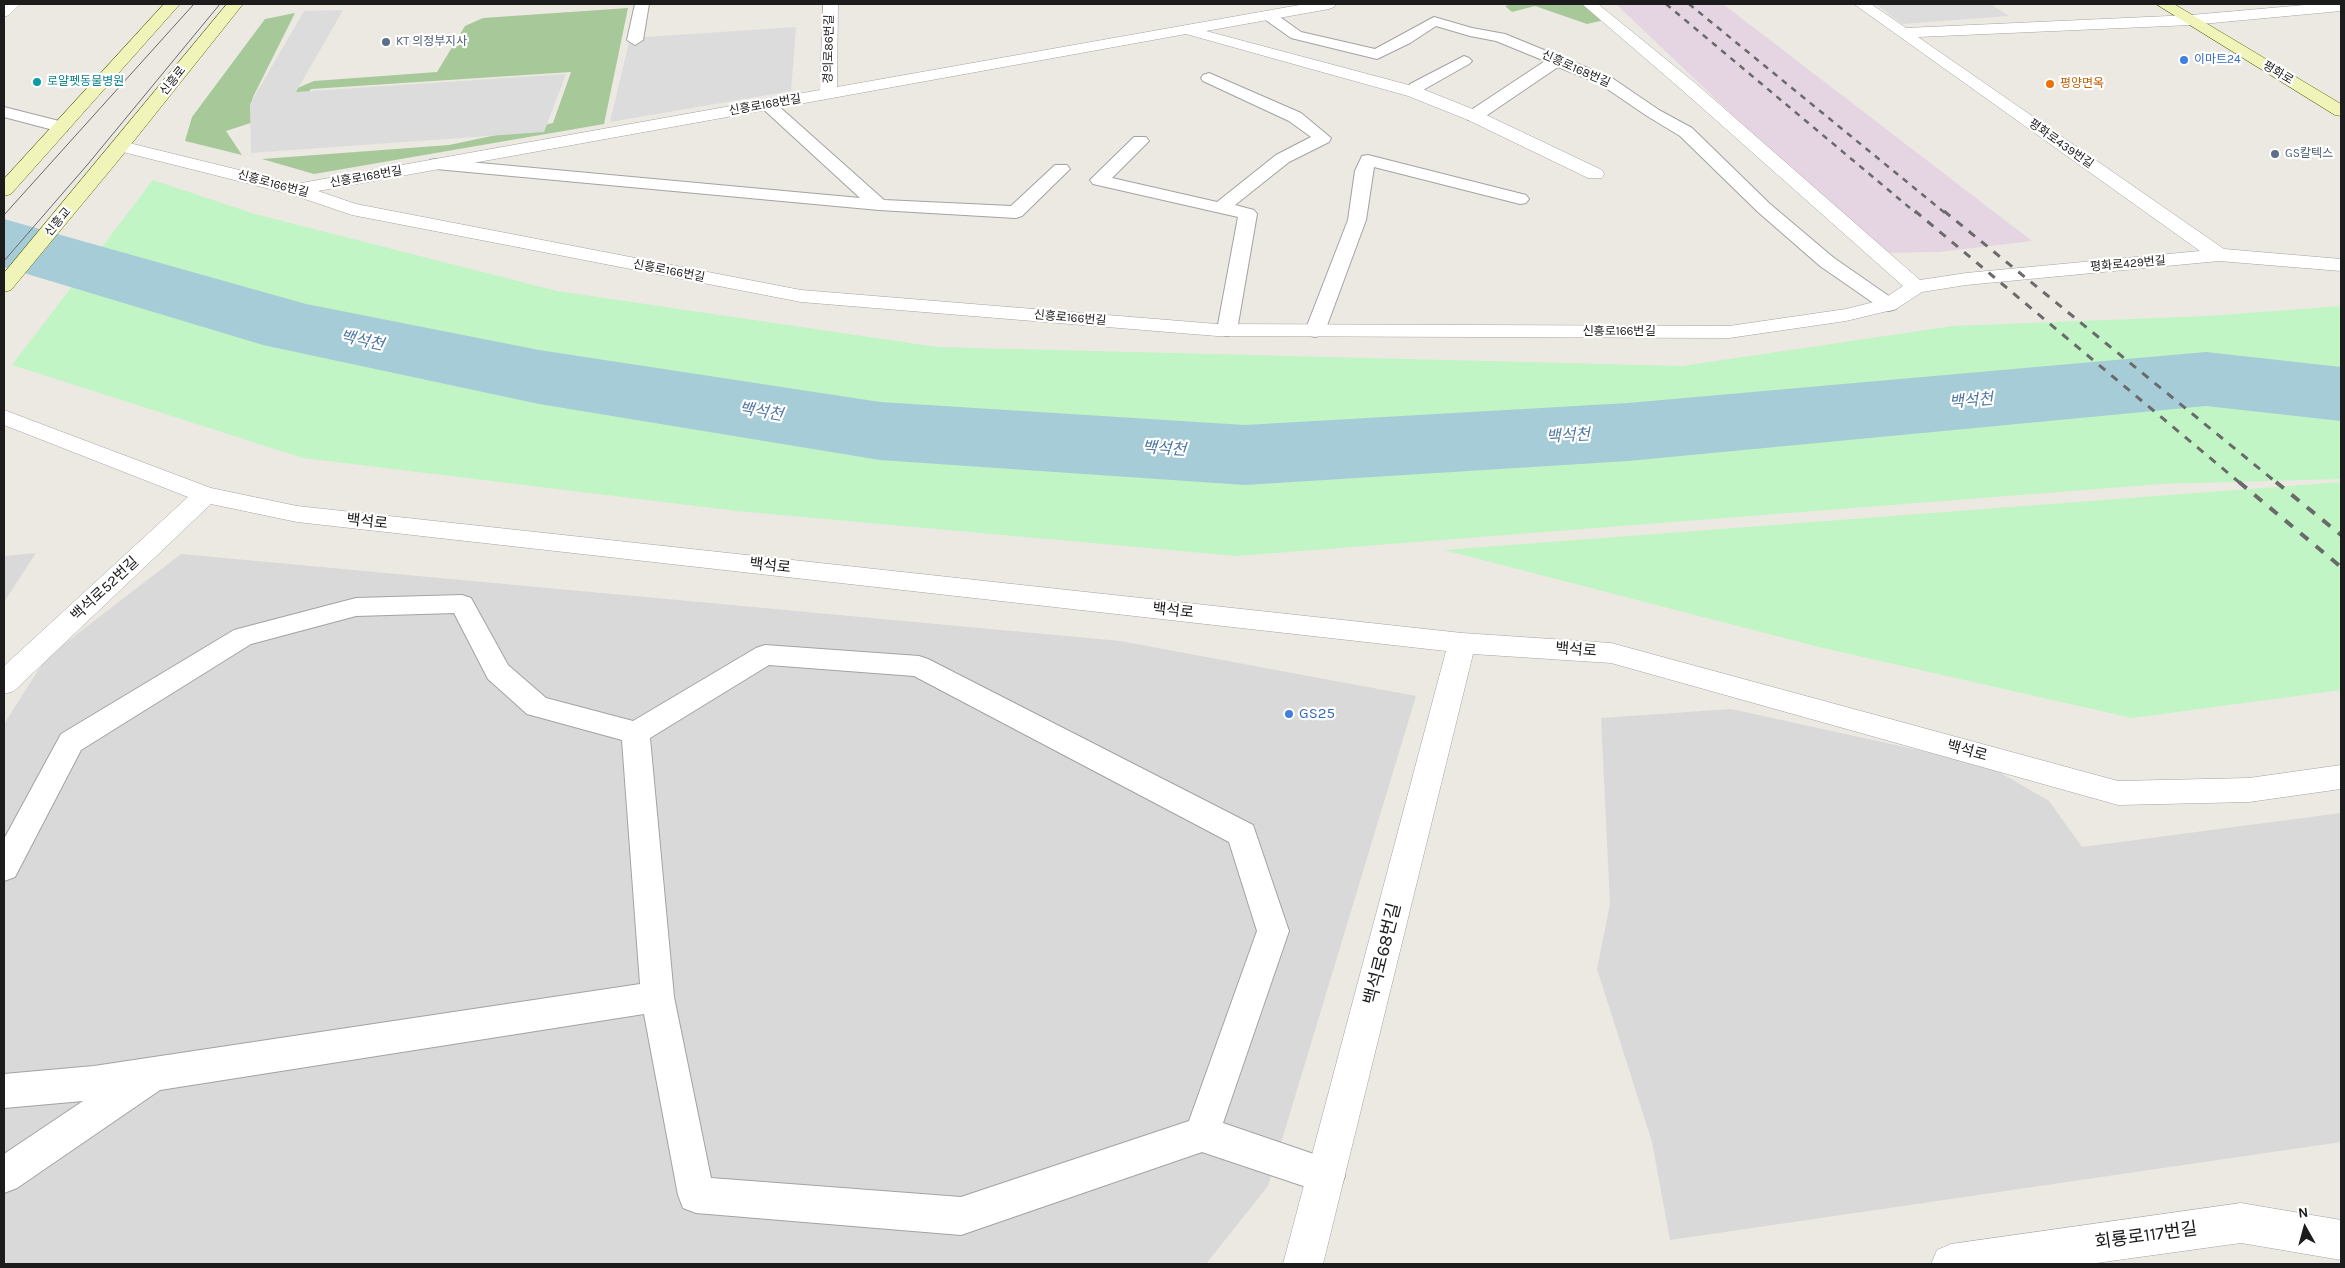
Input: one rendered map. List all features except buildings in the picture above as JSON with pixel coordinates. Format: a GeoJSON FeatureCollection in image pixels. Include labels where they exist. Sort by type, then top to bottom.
{"type":"FeatureCollection","features":[{"type":"Feature","properties":{"kind":"street"},"geometry":{"type":"LineString","coordinates":[[4,12],[12,4]]}},
{"type":"Feature","properties":{"kind":"street"},"geometry":{"type":"LineString","coordinates":[[4,190],[172,4]]}},
{"type":"Feature","properties":{"kind":"street","name":"신흥로"},"geometry":{"type":"LineString","coordinates":[[116,152],[236,4]]}},
{"type":"Feature","properties":{"kind":"street","name":"경의로86번길"},"geometry":{"type":"LineString","coordinates":[[828,94],[830,4]]}},
{"type":"Feature","properties":{"kind":"street","name":"신흥로168번길"},"geometry":{"type":"LineString","coordinates":[[297,190],[1328,4]]}},
{"type":"Feature","properties":{"kind":"street"},"geometry":{"type":"LineString","coordinates":[[1589,4],[1688,86],[1916,287]]}},
{"type":"Feature","properties":{"kind":"street","name":"평화로439번길"},"geometry":{"type":"LineString","coordinates":[[1861,4],[2219,255]]}},
{"type":"Feature","properties":{"kind":"street","name":"평화로"},"geometry":{"type":"LineString","coordinates":[[2164,4],[2341,111]]}},
{"type":"Feature","properties":{"kind":"street"},"geometry":{"type":"LineString","coordinates":[[1903,33],[2191,20],[2341,6]]}},
{"type":"Feature","properties":{"kind":"street","name":"신흥로168번길"},"geometry":{"type":"LineString","coordinates":[[1184,30],[1414,92],[1474,116],[1594,174]]}},
{"type":"Feature","properties":{"kind":"street","name":"신흥로166번길"},"geometry":{"type":"LineString","coordinates":[[116,152],[297,190],[352,209],[801,296],[1227,330],[1729,332],[1846,315],[1889,305],[1916,287]]}},
{"type":"Feature","properties":{"kind":"street","name":"신흥교"},"geometry":{"type":"LineString","coordinates":[[4,286],[116,152]]}},
{"type":"Feature","properties":{"kind":"street","name":"평화로429번길"},"geometry":{"type":"LineString","coordinates":[[1916,287],[1975,278],[2219,255],[2300,260],[2341,266]]}},
{"type":"Feature","properties":{"kind":"street","name":"백석로"},"geometry":{"type":"LineString","coordinates":[[4,417],[206,495],[297,514],[1462,643],[1611,653],[2118,793],[2249,790],[2341,777]]}},
{"type":"Feature","properties":{"kind":"street","name":"백석로52번길"},"geometry":{"type":"LineString","coordinates":[[4,682],[206,495]]}},
{"type":"Feature","properties":{"kind":"street","name":"백석로68번길"},"geometry":{"type":"LineString","coordinates":[[1303,1264],[1462,643]]}},
{"type":"Feature","properties":{"kind":"street","name":"회룡로117번길"},"geometry":{"type":"LineString","coordinates":[[1951,1264],[2241,1223],[2341,1240]]}},
{"type":"Feature","properties":{"kind":"lane"},"geometry":{"type":"LineString","coordinates":[[635,40],[642,4]]}},
{"type":"Feature","properties":{"kind":"lane"},"geometry":{"type":"LineString","coordinates":[[1268,15],[1296,35],[1376,54]]}},
{"type":"Feature","properties":{"kind":"lane","name":"신흥로168번길"},"geometry":{"type":"LineString","coordinates":[[1348,74],[1376,54],[1405,40],[1434,21],[1470,32],[1500,37],[1558,60],[1606,81],[1653,113],[1686,132],[1771,214],[1827,262],[1889,305]]}},
{"type":"Feature","properties":{"kind":"lane"},"geometry":{"type":"LineString","coordinates":[[1474,116],[1558,60]]}},
{"type":"Feature","properties":{"kind":"lane"},"geometry":{"type":"LineString","coordinates":[[1414,92],[1416,87],[1464,61]]}},
{"type":"Feature","properties":{"kind":"lane"},"geometry":{"type":"LineString","coordinates":[[1209,78],[1295,117],[1324,138],[1308,143],[1266,170],[1222,207]]}},
{"type":"Feature","properties":{"kind":"lane"},"geometry":{"type":"LineString","coordinates":[[768,105],[879,205]]}},
{"type":"Feature","properties":{"kind":"lane"},"geometry":{"type":"LineString","coordinates":[[4,112],[61,127]]}},
{"type":"Feature","properties":{"kind":"lane"},"geometry":{"type":"LineString","coordinates":[[1140,141],[1099,180],[1248,214],[1227,330]]}},
{"type":"Feature","properties":{"kind":"lane"},"geometry":{"type":"LineString","coordinates":[[1315,331],[1357,220],[1364,171],[1368,160],[1520,199]]}},
{"type":"Feature","properties":{"kind":"lane","name":"신흥로168번길"},"geometry":{"type":"LineString","coordinates":[[436,164],[879,205],[1016,212],[1061,169]]}},
{"type":"Feature","properties":{"kind":"lane"},"geometry":{"type":"LineString","coordinates":[[4,868],[71,742],[243,636],[356,607],[462,604],[498,672],[536,706],[636,733],[765,655],[919,666],[1242,834],[1273,931],[1202,1134]]}},
{"type":"Feature","properties":{"kind":"lane"},"geometry":{"type":"LineString","coordinates":[[636,733],[657,997],[696,1195],[961,1216],[1202,1134],[1327,1176]]}},
{"type":"Feature","properties":{"kind":"lane"},"geometry":{"type":"LineString","coordinates":[[4,1091],[94,1083],[657,997]]}},
{"type":"Feature","properties":{"kind":"lane"},"geometry":{"type":"LineString","coordinates":[[4,1176],[157,1072]]}},
{"type":"Feature","properties":{"kind":"shaded area"},"geometry":{"type":"Polygon","coordinates":[[[1616,4],[1723,4],[2032,241],[1938,252],[1877,253],[1616,4]]]}},
{"type":"Feature","properties":{"kind":"shaded area"},"geometry":{"type":"Polygon","coordinates":[[[1876,4],[1991,4],[2009,16],[1902,24],[1876,4]]]}},
{"type":"Feature","properties":{"kind":"shaded area"},"geometry":{"type":"Polygon","coordinates":[[[343,10],[296,92],[566,74],[544,132],[251,153],[250,104],[304,11],[343,10]]]}},
{"type":"Feature","properties":{"kind":"shaded area"},"geometry":{"type":"Polygon","coordinates":[[[796,27],[791,91],[610,122],[630,38],[796,27]]]}},
{"type":"Feature","properties":{"kind":"shaded area"},"geometry":{"type":"Polygon","coordinates":[[[36,553],[4,602],[4,556],[36,553]]]}},
{"type":"Feature","properties":{"kind":"shaded area"},"geometry":{"type":"Polygon","coordinates":[[[181,554],[1120,641],[1416,696],[1268,1186],[1206,1264],[4,1264],[4,724],[46,658],[181,554]]]}},
{"type":"Feature","properties":{"kind":"shaded area"},"geometry":{"type":"Polygon","coordinates":[[[1731,709],[1987,765],[2049,801],[2082,847],[2341,813],[2341,1142],[1670,1240],[1652,1142],[1597,969],[1610,904],[1601,718],[1731,709]]]}},
{"type":"Feature","properties":{"kind":"green space"},"geometry":{"type":"Polygon","coordinates":[[[1512,4],[1585,4],[1605,20],[1587,24],[1535,6],[1512,12],[1505,6],[1512,4]]]}},
{"type":"Feature","properties":{"kind":"green space"},"geometry":{"type":"Polygon","coordinates":[[[628,8],[604,124],[314,174],[262,159],[449,145],[553,123],[571,72],[311,89],[297,108],[226,131],[242,155],[185,141],[192,117],[265,19],[295,13],[253,97],[250,108],[314,81],[437,72],[465,26],[483,18],[628,8]]]}},
{"type":"Feature","properties":{"kind":"green space"},"geometry":{"type":"Polygon","coordinates":[[[153,180],[255,214],[557,291],[937,347],[1682,366],[1953,326],[2208,316],[2341,306],[2341,479],[2161,484],[1236,556],[737,511],[303,458],[12,365],[153,180]]]}},
{"type":"Feature","properties":{"kind":"green space"},"geometry":{"type":"Polygon","coordinates":[[[2341,482],[2341,690],[2132,718],[1819,647],[1444,550],[2341,482]]]}},
{"type":"Feature","properties":{"kind":"waterway","name":"백석천"},"geometry":{"type":"LineString","coordinates":[[4,242],[293,327],[539,377],[880,431],[1245,455],[1628,432],[2206,379],[2341,394]]}},
{"type":"Feature","properties":{"kind":"tram line"},"geometry":{"type":"LineString","coordinates":[[4,215],[194,4]]}},
{"type":"Feature","properties":{"kind":"tram line"},"geometry":{"type":"LineString","coordinates":[[4,261],[88,164],[220,4]]}},
{"type":"Feature","properties":{"kind":"railway"},"geometry":{"type":"LineString","coordinates":[[1666,4],[1916,213]]}},
{"type":"Feature","properties":{"kind":"railway"},"geometry":{"type":"LineString","coordinates":[[1689,4],[1945,213]]}},
{"type":"Feature","properties":{"kind":"railway"},"geometry":{"type":"LineString","coordinates":[[1915,211],[2240,483]]}},
{"type":"Feature","properties":{"kind":"railway"},"geometry":{"type":"LineString","coordinates":[[1944,211],[2277,483]]}},
{"type":"Feature","properties":{"kind":"railway"},"geometry":{"type":"LineString","coordinates":[[2239,482],[2341,567]]}},
{"type":"Feature","properties":{"kind":"railway"},"geometry":{"type":"LineString","coordinates":[[2276,482],[2341,535]]}},
{"type":"Feature","properties":{"kind":"place","name":"KT 의정부지사"},"geometry":{"type":"Point","coordinates":[386,42]}},
{"type":"Feature","properties":{"kind":"place","name":"이마트24"},"geometry":{"type":"Point","coordinates":[2184,60]}},
{"type":"Feature","properties":{"kind":"place","name":"로얄펫동물병원"},"geometry":{"type":"Point","coordinates":[37,82]}},
{"type":"Feature","properties":{"kind":"place","name":"평양면옥"},"geometry":{"type":"Point","coordinates":[2050,84]}},
{"type":"Feature","properties":{"kind":"place","name":"GS칼텍스"},"geometry":{"type":"Point","coordinates":[2275,154]}},
{"type":"Feature","properties":{"kind":"place","name":"GS25"},"geometry":{"type":"Point","coordinates":[1289,714]}}]}
